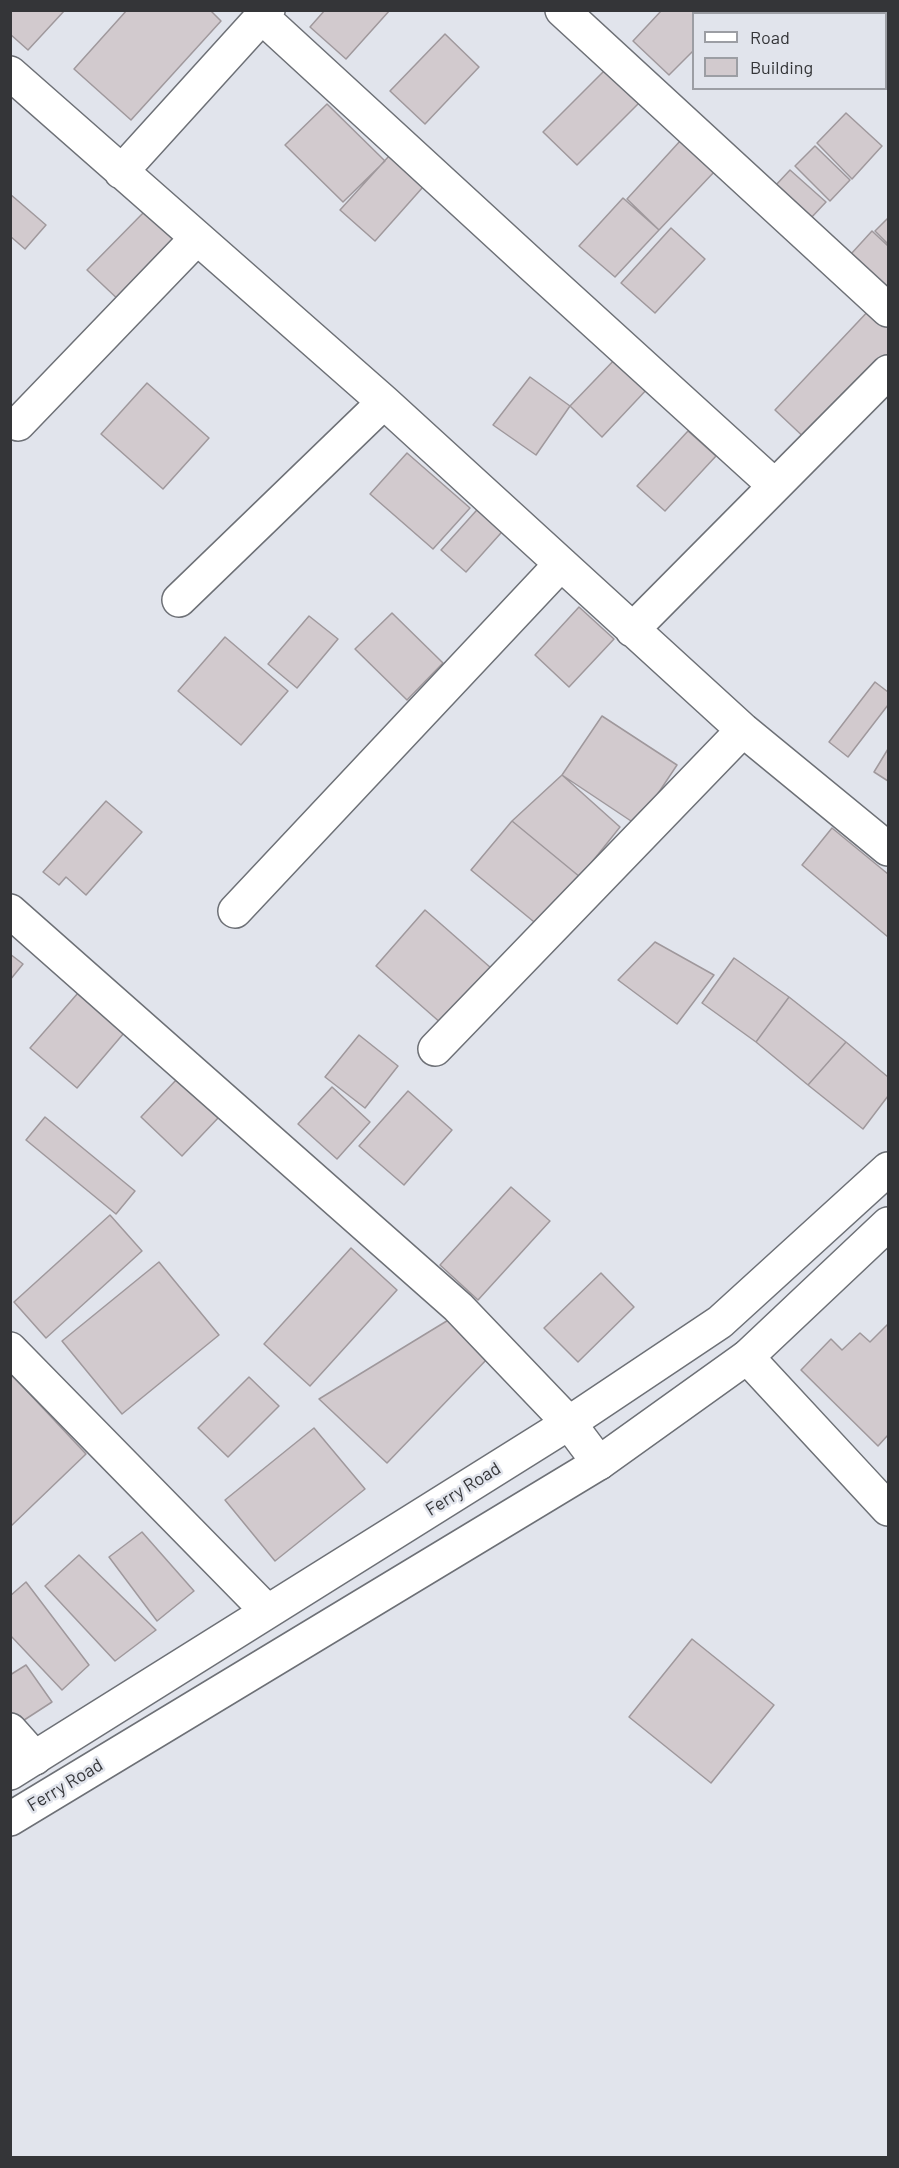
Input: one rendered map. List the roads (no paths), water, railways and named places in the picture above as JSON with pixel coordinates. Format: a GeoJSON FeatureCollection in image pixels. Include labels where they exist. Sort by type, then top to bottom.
{"type":"FeatureCollection","features":[{"type":"Feature","properties":{"kind":"street"},"geometry":{"type":"LineString","coordinates":[[562,10],[888,310]]}},
{"type":"Feature","properties":{"kind":"street"},"geometry":{"type":"LineString","coordinates":[[121,172],[265,14],[540,273],[775,486]]}},
{"type":"Feature","properties":{"kind":"street"},"geometry":{"type":"LineString","coordinates":[[10,73],[384,402],[743,730],[888,849]]}},
{"type":"Feature","properties":{"kind":"street"},"geometry":{"type":"LineString","coordinates":[[18,424],[197,238]]}},
{"type":"Feature","properties":{"kind":"street"},"geometry":{"type":"LineString","coordinates":[[632,630],[888,372]]}},
{"type":"Feature","properties":{"kind":"street"},"geometry":{"type":"LineString","coordinates":[[179,600],[384,402]]}},
{"type":"Feature","properties":{"kind":"street"},"geometry":{"type":"LineString","coordinates":[[235,911],[561,564]]}},
{"type":"Feature","properties":{"kind":"street"},"geometry":{"type":"LineString","coordinates":[[435,1048],[743,730]]}},
{"type":"Feature","properties":{"kind":"street"},"geometry":{"type":"LineString","coordinates":[[10,910],[458,1307],[569,1423],[598,1463]]}},
{"type":"Feature","properties":{"kind":"street","name":"Ferry Road"},"geometry":{"type":"LineString","coordinates":[[23,1765],[569,1423],[720,1322],[888,1169]]}},
{"type":"Feature","properties":{"kind":"street","name":"Ferry Road"},"geometry":{"type":"LineString","coordinates":[[10,1819],[598,1463],[747,1357],[888,1224]]}},
{"type":"Feature","properties":{"kind":"street"},"geometry":{"type":"LineString","coordinates":[[10,1348],[267,1611]]}},
{"type":"Feature","properties":{"kind":"street"},"geometry":{"type":"LineString","coordinates":[[747,1357],[888,1509]]}},
{"type":"Feature","properties":{"kind":"street"},"geometry":{"type":"LineString","coordinates":[[10,1730],[23,1765]]}}]}
